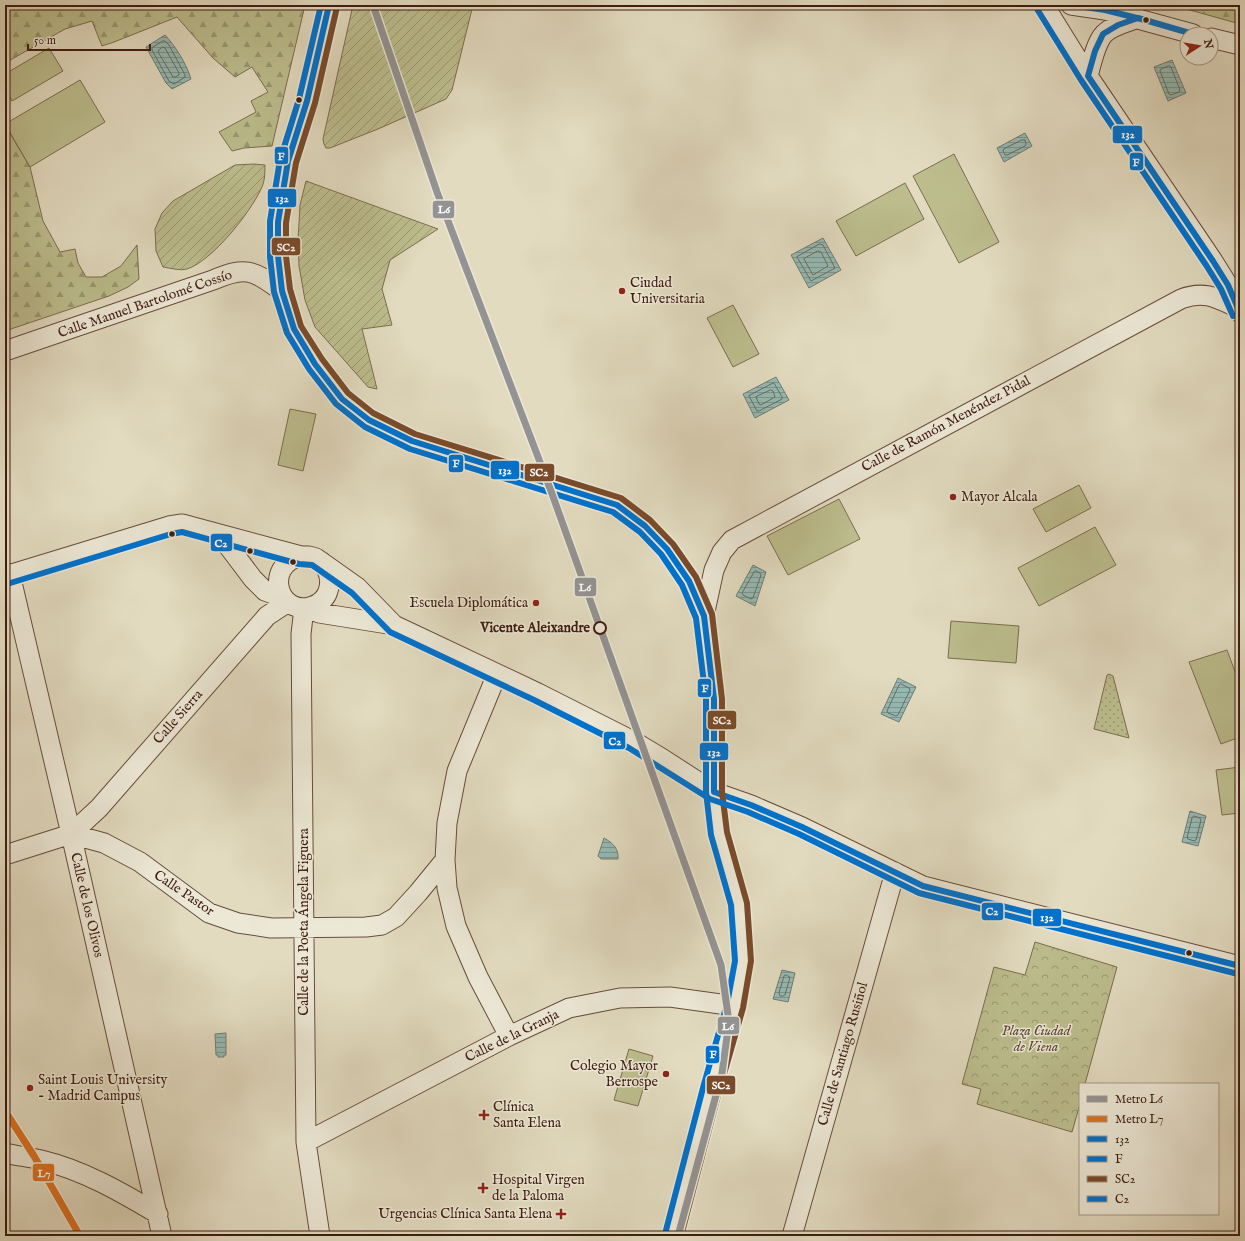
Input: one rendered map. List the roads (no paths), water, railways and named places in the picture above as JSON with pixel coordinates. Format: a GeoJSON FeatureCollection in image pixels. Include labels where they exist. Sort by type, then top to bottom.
{"type":"FeatureCollection","features":[{"type":"Feature","properties":{"kind":"street"},"geometry":{"type":"LineString","coordinates":[[329,5],[308,101],[288,161],[278,222],[278,256],[282,291],[294,329],[315,364],[342,399],[369,420],[412,441],[617,505],[645,526],[667,549],[689,582],[704,616],[714,699],[714,792],[719,834],[739,904],[743,961],[735,1006],[712,1086],[674,1236]]}},
{"type":"Feature","properties":{"kind":"street"},"geometry":{"type":"LineString","coordinates":[[1044,5],[1088,76],[1213,261],[1228,285],[1239,311]]}},
{"type":"Feature","properties":{"kind":"street"},"geometry":{"type":"LineString","coordinates":[[1071,5],[1105,10],[1179,30]]}},
{"type":"Feature","properties":{"kind":"street"},"geometry":{"type":"LineString","coordinates":[[1088,76],[1095,51],[1103,34],[1118,25],[1138,18]]}},
{"type":"Feature","properties":{"kind":"street"},"geometry":{"type":"LineString","coordinates":[[1219,40],[1240,45]]}},
{"type":"Feature","properties":{"kind":"street","name":"Calle Manuel Bartolomé Cossío"},"geometry":{"type":"LineString","coordinates":[[5,351],[213,280],[226,274],[251,272],[260,276],[282,291]]}},
{"type":"Feature","properties":{"kind":"street","name":"Calle de Ramón Menéndez Pidal"},"geometry":{"type":"LineString","coordinates":[[704,616],[714,570],[722,552],[732,540],[1181,299],[1191,295],[1207,295],[1239,311]]}},
{"type":"Feature","properties":{"kind":"street"},"geometry":{"type":"LineString","coordinates":[[7,575],[169,526],[182,524],[301,556],[309,556],[322,562],[357,587],[394,625]]}},
{"type":"Feature","properties":{"kind":"street"},"geometry":{"type":"LineString","coordinates":[[219,534],[265,591],[319,613],[394,625],[633,741],[714,792],[751,805],[802,827],[923,886],[1240,966]]}},
{"type":"Feature","properties":{"kind":"street"},"geometry":{"type":"LineString","coordinates":[[301,556],[287,562],[282,568],[278,583],[280,591],[296,604],[316,605],[323,600],[328,593],[330,577],[322,562]]}},
{"type":"Feature","properties":{"kind":"street","name":"Calle de los Olivos"},"geometry":{"type":"LineString","coordinates":[[7,575],[71,834],[162,1236]]}},
{"type":"Feature","properties":{"kind":"street","name":"Calle Sierra"},"geometry":{"type":"LineString","coordinates":[[71,834],[99,808],[266,616],[296,604]]}},
{"type":"Feature","properties":{"kind":"street","name":"Calle de la Poeta Ángela Figuera"},"geometry":{"type":"LineString","coordinates":[[296,604],[302,642],[306,1142],[320,1236]]}},
{"type":"Feature","properties":{"kind":"street"},"geometry":{"type":"LineString","coordinates":[[497,674],[457,771],[447,823],[446,860],[447,888],[456,926],[478,977],[509,1036]]}},
{"type":"Feature","properties":{"kind":"street"},"geometry":{"type":"LineString","coordinates":[[5,854],[71,834]]}},
{"type":"Feature","properties":{"kind":"street","name":"Calle Pastor"},"geometry":{"type":"LineString","coordinates":[[71,834],[104,843],[140,862],[209,913],[238,923],[271,928],[366,927],[382,925],[396,917],[446,860]]}},
{"type":"Feature","properties":{"kind":"street","name":"Calle de Santiago Rusiñol"},"geometry":{"type":"LineString","coordinates":[[792,1236],[895,872]]}},
{"type":"Feature","properties":{"kind":"street","name":"Calle de la Granja"},"geometry":{"type":"LineString","coordinates":[[306,1142],[509,1036],[569,1008],[620,998],[670,998],[735,1006]]}},
{"type":"Feature","properties":{"kind":"street"},"geometry":{"type":"LineString","coordinates":[[5,1153],[42,1160],[76,1172],[120,1191],[158,1214]]}},
{"type":"Feature","properties":{"kind":"water"},"geometry":{"type":"Polygon","coordinates":[[[165,35],[180,56],[191,79],[172,89],[166,83],[146,47],[165,35]]]}},
{"type":"Feature","properties":{"kind":"water"},"geometry":{"type":"Polygon","coordinates":[[[1172,60],[1186,93],[1168,101],[1154,67],[1172,60]]]}},
{"type":"Feature","properties":{"kind":"water"},"geometry":{"type":"Polygon","coordinates":[[[1025,133],[1032,146],[1004,162],[997,148],[1025,133]]]}},
{"type":"Feature","properties":{"kind":"water"},"geometry":{"type":"Polygon","coordinates":[[[823,238],[841,270],[809,288],[791,255],[823,238]]]}},
{"type":"Feature","properties":{"kind":"water"},"geometry":{"type":"Polygon","coordinates":[[[776,377],[789,400],[755,418],[743,394],[776,377]]]}},
{"type":"Feature","properties":{"kind":"water"},"geometry":{"type":"Polygon","coordinates":[[[753,565],[766,572],[755,606],[736,596],[753,565]]]}},
{"type":"Feature","properties":{"kind":"water"},"geometry":{"type":"Polygon","coordinates":[[[898,678],[916,687],[899,722],[881,714],[898,678]]]}},
{"type":"Feature","properties":{"kind":"water"},"geometry":{"type":"Polygon","coordinates":[[[1190,811],[1206,816],[1198,846],[1182,842],[1190,811]]]}},
{"type":"Feature","properties":{"kind":"water"},"geometry":{"type":"Polygon","coordinates":[[[604,838],[615,847],[618,852],[618,859],[601,859],[598,856],[604,838]]]}},
{"type":"Feature","properties":{"kind":"water"},"geometry":{"type":"Polygon","coordinates":[[[782,970],[795,973],[788,1002],[773,999],[782,970]]]}},
{"type":"Feature","properties":{"kind":"water"},"geometry":{"type":"Polygon","coordinates":[[[226,1033],[226,1055],[224,1055],[224,1057],[218,1057],[218,1055],[216,1055],[215,1034],[226,1033]]]}},
{"type":"Feature","properties":{"kind":"metro line","name":"L6"},"geometry":{"type":"LineString","coordinates":[[373,5],[437,192],[551,491],[721,965],[729,1022],[722,1073],[678,1236]]}},
{"type":"Feature","properties":{"kind":"metro line","name":"L7"},"geometry":{"type":"LineString","coordinates":[[5,1111],[34,1156],[80,1236]]}},
{"type":"Feature","properties":{"kind":"place","name":"Ciudad Universitaria"},"geometry":{"type":"Point","coordinates":[622,291]}},
{"type":"Feature","properties":{"kind":"place","name":"Mayor Alcala"},"geometry":{"type":"Point","coordinates":[953,497]}},
{"type":"Feature","properties":{"kind":"place","name":"Escuela Diplomática"},"geometry":{"type":"Point","coordinates":[536,603]}},
{"type":"Feature","properties":{"kind":"place","name":"Vicente Aleixandre"},"geometry":{"type":"Point","coordinates":[600,628]}},
{"type":"Feature","properties":{"kind":"place","name":"Colegio Mayor Berrospe"},"geometry":{"type":"Point","coordinates":[666,1074]}},
{"type":"Feature","properties":{"kind":"place","name":"Saint Louis University - Madrid Campus"},"geometry":{"type":"Point","coordinates":[30,1088]}},
{"type":"Feature","properties":{"kind":"place","name":"Clínica Santa Elena"},"geometry":{"type":"Point","coordinates":[484,1115]}},
{"type":"Feature","properties":{"kind":"place","name":"Hospital Virgen de la Paloma"},"geometry":{"type":"Point","coordinates":[483,1188]}},
{"type":"Feature","properties":{"kind":"place","name":"Urgencias Clínica Santa Elena"},"geometry":{"type":"Point","coordinates":[561,1214]}},
{"type":"Feature","properties":{"kind":"park label","name":"Plaza Ciudad de Viena"},"geometry":{"type":"Point","coordinates":[1036,1040]}}]}
